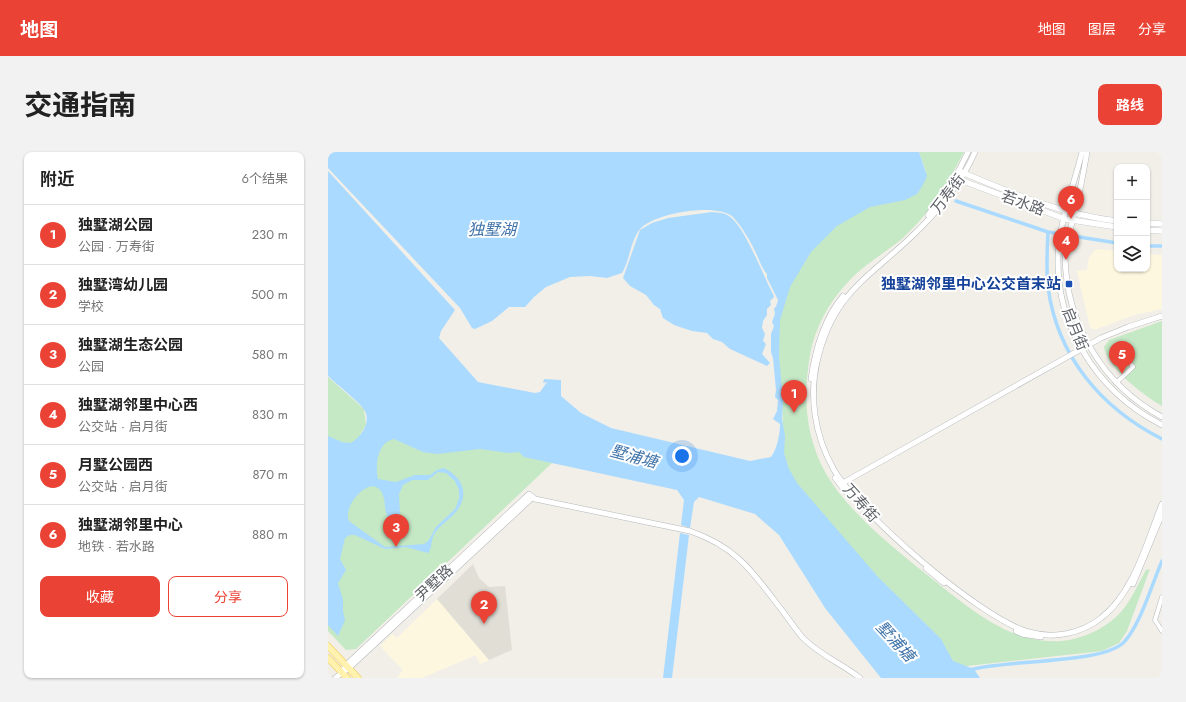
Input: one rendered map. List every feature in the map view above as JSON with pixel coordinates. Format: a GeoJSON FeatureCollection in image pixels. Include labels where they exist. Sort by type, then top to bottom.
{"type":"FeatureCollection","features":[{"type":"Feature","properties":{"kind":"main road","name":"若水路"},"geometry":{"type":"LineString","coordinates":[[959,171],[1066,212],[1114,221]]}},
{"type":"Feature","properties":{"kind":"main road","name":"若水路"},"geometry":{"type":"LineString","coordinates":[[958,179],[1065,219],[1114,228]]}},
{"type":"Feature","properties":{"kind":"main road"},"geometry":{"type":"LineString","coordinates":[[1150,223],[1162,224]]}},
{"type":"Feature","properties":{"kind":"main road"},"geometry":{"type":"LineString","coordinates":[[1150,230],[1162,231]]}},
{"type":"Feature","properties":{"kind":"main road"},"geometry":{"type":"LineString","coordinates":[[328,646],[358,678]]}},
{"type":"Feature","properties":{"kind":"main road"},"geometry":{"type":"LineString","coordinates":[[328,658],[347,678]]}},
{"type":"Feature","properties":{"kind":"street","name":"万寿街"},"geometry":{"type":"LineString","coordinates":[[958,179],[959,171],[968,152]]}},
{"type":"Feature","properties":{"kind":"street","name":"万寿街"},"geometry":{"type":"LineString","coordinates":[[975,152],[965,174],[958,179],[923,226],[851,290],[836,311],[824,338],[814,381],[814,408],[824,449],[841,484],[864,513],[937,577],[996,620],[1022,634],[1034,637],[1074,635],[1088,630],[1113,612],[1125,598],[1139,571],[1162,514]]}},
{"type":"Feature","properties":{"kind":"street","name":"启月街"},"geometry":{"type":"LineString","coordinates":[[1082,152],[1065,219],[1061,229],[1058,263],[1065,309],[1081,349],[1096,372],[1129,406],[1162,425]]}},
{"type":"Feature","properties":{"kind":"street","name":"启月街"},"geometry":{"type":"LineString","coordinates":[[1087,152],[1073,221],[1067,241],[1066,256],[1070,293],[1079,325],[1088,345],[1103,368],[1116,383],[1134,401],[1162,418]]}},
{"type":"Feature","properties":{"kind":"street"},"geometry":{"type":"LineString","coordinates":[[841,484],[1088,345],[1113,332],[1162,316]]}},
{"type":"Feature","properties":{"kind":"street"},"geometry":{"type":"LineString","coordinates":[[1116,383],[1133,367],[1124,355]]}},
{"type":"Feature","properties":{"kind":"street","name":"万寿街"},"geometry":{"type":"LineString","coordinates":[[841,484],[882,526],[959,591],[1009,625],[1029,632],[1042,634],[1072,633],[1086,628],[1101,619],[1120,600],[1136,570],[1162,504]]}},
{"type":"Feature","properties":{"kind":"street","name":"尹墅路"},"geometry":{"type":"LineString","coordinates":[[335,678],[530,496],[690,531],[711,539],[741,559],[802,637],[828,659],[860,678]]}},
{"type":"Feature","properties":{"kind":"street"},"geometry":{"type":"LineString","coordinates":[[1162,596],[1155,620],[1162,631]]}},
{"type":"Feature","properties":{"kind":"shaded area"},"geometry":{"type":"Polygon","coordinates":[[[1096,249],[1114,251],[1114,272],[1150,272],[1150,254],[1162,255],[1162,309],[1134,315],[1097,329],[1092,329],[1089,324],[1077,271],[1087,270],[1089,257],[1096,249]]]}},
{"type":"Feature","properties":{"kind":"shaded area"},"geometry":{"type":"Polygon","coordinates":[[[473,564],[479,578],[489,587],[505,586],[512,650],[489,660],[437,599],[473,564]]]}},
{"type":"Feature","properties":{"kind":"shaded area"},"geometry":{"type":"Polygon","coordinates":[[[437,599],[489,660],[480,664],[476,655],[422,678],[397,678],[403,670],[380,646],[392,634],[397,638],[437,599]]]}},
{"type":"Feature","properties":{"kind":"green space"},"geometry":{"type":"Polygon","coordinates":[[[919,152],[964,152],[946,184],[926,213],[906,235],[850,280],[832,302],[818,327],[810,355],[806,400],[810,430],[818,458],[834,486],[845,500],[884,540],[959,600],[994,624],[1013,633],[1032,639],[1053,641],[1074,639],[1091,633],[1106,625],[1121,612],[1133,595],[1146,570],[1150,569],[1127,631],[1119,643],[1102,651],[967,666],[956,670],[779,466],[783,426],[778,367],[778,328],[780,312],[789,284],[802,261],[817,242],[835,226],[877,201],[926,178],[926,172],[919,152]]]}},
{"type":"Feature","properties":{"kind":"green space"},"geometry":{"type":"Polygon","coordinates":[[[1162,321],[1162,406],[1137,389],[1119,372],[1106,355],[1104,347],[1109,340],[1162,321]]]}},
{"type":"Feature","properties":{"kind":"green space"},"geometry":{"type":"Polygon","coordinates":[[[328,377],[364,409],[366,425],[360,435],[433,438],[483,443],[531,454],[552,463],[356,649],[346,650],[328,631],[328,377]]]}},
{"type":"Feature","properties":{"kind":"water"},"geometry":{"type":"Polygon","coordinates":[[[328,152],[919,152],[927,176],[917,194],[905,200],[870,207],[837,226],[811,252],[790,287],[780,320],[779,356],[783,400],[782,418],[785,437],[784,453],[789,469],[797,483],[878,577],[941,639],[953,661],[974,669],[980,678],[881,678],[825,608],[779,535],[755,514],[699,497],[694,502],[690,528],[681,525],[684,500],[677,490],[524,457],[519,452],[509,453],[480,449],[437,454],[423,452],[394,439],[388,441],[384,445],[378,455],[378,479],[396,482],[415,475],[430,475],[437,470],[444,468],[451,472],[460,482],[463,488],[462,500],[460,507],[439,527],[435,533],[428,553],[406,547],[385,549],[355,535],[350,535],[345,538],[340,559],[346,570],[338,583],[343,600],[345,620],[338,636],[328,625],[328,436],[342,442],[351,443],[364,429],[367,416],[363,408],[328,376],[328,171],[455,310],[441,331],[439,338],[478,382],[535,393],[540,392],[547,382],[543,383],[544,379],[561,380],[561,396],[581,413],[611,428],[750,461],[771,457],[779,437],[780,428],[780,424],[773,419],[777,411],[778,400],[775,397],[776,390],[773,358],[771,352],[771,334],[774,326],[772,322],[775,314],[774,308],[776,307],[778,300],[751,243],[743,229],[733,217],[714,210],[686,211],[658,218],[647,223],[640,229],[634,240],[622,273],[607,278],[590,276],[570,277],[546,287],[525,307],[509,307],[492,321],[475,329],[472,328],[460,308],[328,168],[328,152]],[[438,472],[428,480],[412,480],[403,485],[399,494],[400,514],[394,518],[387,516],[384,497],[381,491],[376,487],[370,486],[364,489],[353,500],[348,515],[349,521],[385,547],[424,544],[429,540],[436,527],[455,509],[459,499],[459,490],[455,481],[446,473],[438,472]]]}},
{"type":"Feature","properties":{"kind":"water"},"geometry":{"type":"Polygon","coordinates":[[[712,212],[725,214],[740,228],[753,251],[773,294],[774,297],[770,301],[771,305],[767,309],[767,315],[763,321],[762,328],[765,334],[763,341],[766,344],[762,354],[770,363],[767,366],[730,349],[722,342],[713,339],[707,333],[692,331],[674,325],[663,318],[660,309],[654,305],[646,295],[630,286],[623,278],[640,230],[652,223],[668,218],[712,212]]]}},
{"type":"Feature","properties":{"kind":"water"},"geometry":{"type":"Polygon","coordinates":[[[680,533],[689,535],[672,678],[663,678],[680,533]]]}},
{"type":"Feature","properties":{"kind":"waterway"},"geometry":{"type":"LineString","coordinates":[[956,201],[1048,232],[1114,243]]}},
{"type":"Feature","properties":{"kind":"waterway"},"geometry":{"type":"LineString","coordinates":[[1048,232],[1048,287],[1053,312],[1061,336],[1072,357],[1101,395],[1120,412],[1162,439]]}},
{"type":"Feature","properties":{"kind":"waterway"},"geometry":{"type":"LineString","coordinates":[[1150,246],[1162,246]]}},
{"type":"Feature","properties":{"kind":"waterway"},"geometry":{"type":"LineString","coordinates":[[970,670],[1005,664],[1076,658],[1114,649],[1125,641],[1136,624],[1146,603],[1162,561]]}},
{"type":"Feature","properties":{"kind":"place","name":"独墅湖邻里中心"},"geometry":{"type":"Point","coordinates":[1071,219]}},
{"type":"Feature","properties":{"kind":"place","name":"独墅湖邻里中心西"},"geometry":{"type":"Point","coordinates":[1066,260]}},
{"type":"Feature","properties":{"kind":"place","name":"独墅湖邻里中心公交首末站"},"geometry":{"type":"Point","coordinates":[1069,284]}},
{"type":"Feature","properties":{"kind":"place","name":"月墅公园西"},"geometry":{"type":"Point","coordinates":[1122,374]}},
{"type":"Feature","properties":{"kind":"place","name":"独墅湖公园"},"geometry":{"type":"Point","coordinates":[794,413]}},
{"type":"Feature","properties":{"kind":"place","name":"独墅湖生态公园"},"geometry":{"type":"Point","coordinates":[396,547]}},
{"type":"Feature","properties":{"kind":"place","name":"独墅湾幼儿园"},"geometry":{"type":"Point","coordinates":[484,624]}},
{"type":"Feature","properties":{"kind":"water label","name":"独墅湖"},"geometry":{"type":"Point","coordinates":[492,229]}},
{"type":"Feature","properties":{"kind":"water label","name":"墅浦塘"},"geometry":{"type":"Point","coordinates":[634,456]}},
{"type":"Feature","properties":{"kind":"water label","name":"墅浦塘"},"geometry":{"type":"Point","coordinates":[896,641]}}]}
